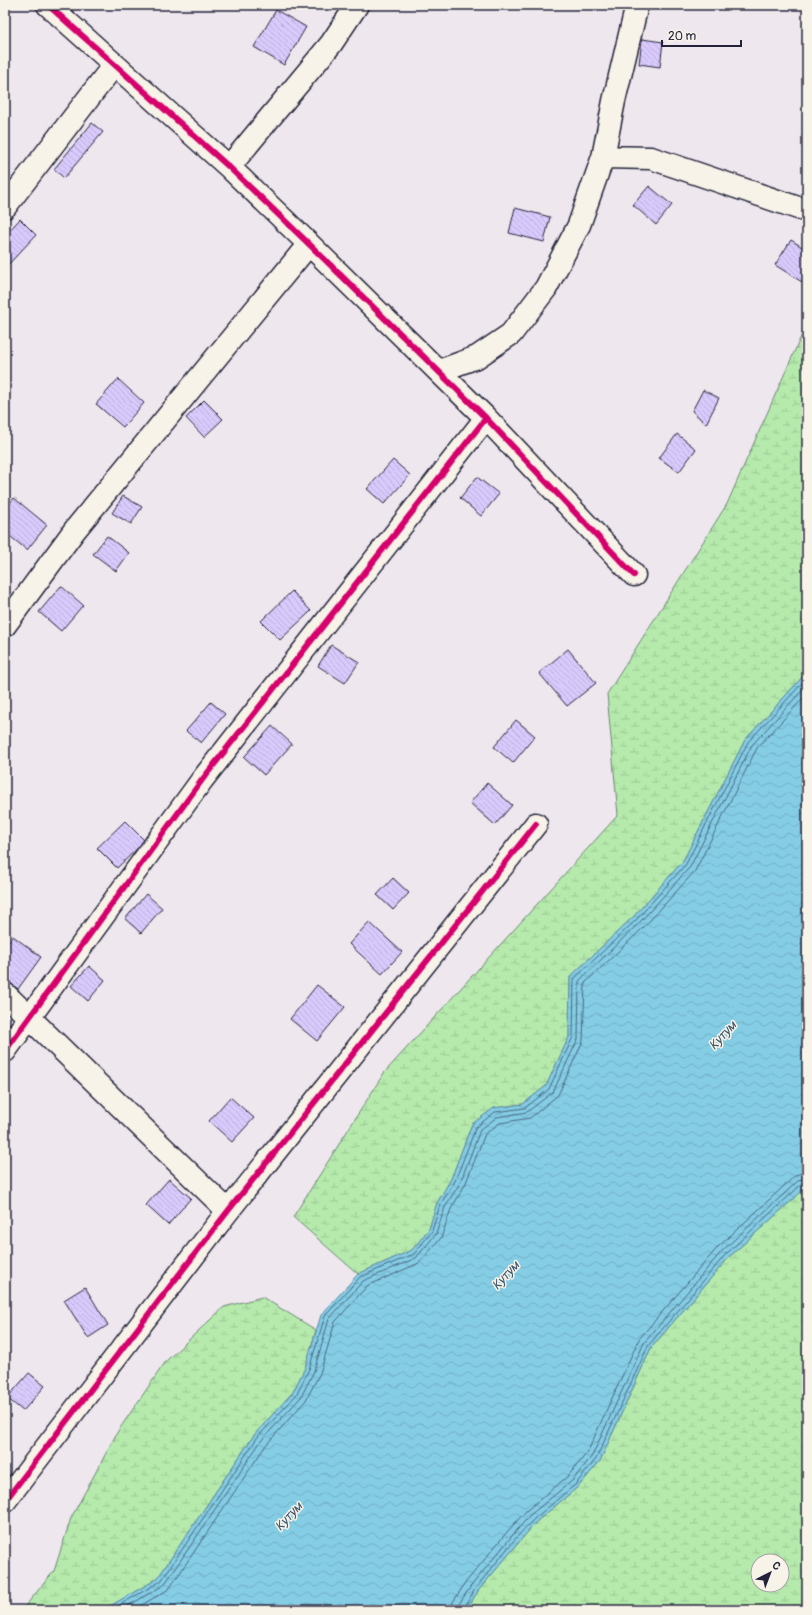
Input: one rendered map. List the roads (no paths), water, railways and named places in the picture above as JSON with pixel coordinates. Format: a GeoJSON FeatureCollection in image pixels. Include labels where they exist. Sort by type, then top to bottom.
{"type":"FeatureCollection","features":[{"type":"Feature","properties":{"kind":"street"},"geometry":{"type":"LineString","coordinates":[[48,5],[230,167],[486,418],[634,575]]}},
{"type":"Feature","properties":{"kind":"street"},"geometry":{"type":"LineString","coordinates":[[230,167],[331,44],[356,5]]}},
{"type":"Feature","properties":{"kind":"street"},"geometry":{"type":"LineString","coordinates":[[439,371],[477,357],[511,334],[546,288],[579,224],[603,157],[614,101],[637,5]]}},
{"type":"Feature","properties":{"kind":"street"},"geometry":{"type":"LineString","coordinates":[[5,207],[114,65]]}},
{"type":"Feature","properties":{"kind":"street"},"geometry":{"type":"LineString","coordinates":[[603,157],[651,158],[807,211]]}},
{"type":"Feature","properties":{"kind":"street"},"geometry":{"type":"LineString","coordinates":[[5,625],[74,531],[309,244]]}},
{"type":"Feature","properties":{"kind":"street"},"geometry":{"type":"LineString","coordinates":[[5,1051],[202,780],[486,418]]}},
{"type":"Feature","properties":{"kind":"street"},"geometry":{"type":"LineString","coordinates":[[5,1501],[228,1211],[536,824]]}},
{"type":"Feature","properties":{"kind":"street"},"geometry":{"type":"LineString","coordinates":[[5,994],[228,1211]]}},
{"type":"Feature","properties":{"kind":"water","name":"Кутум"},"geometry":{"type":"Polygon","coordinates":[[[807,672],[807,1185],[798,1195],[729,1257],[651,1348],[600,1461],[579,1486],[536,1522],[478,1591],[466,1610],[103,1610],[157,1579],[254,1435],[293,1392],[305,1368],[321,1315],[358,1274],[412,1250],[429,1229],[437,1203],[451,1179],[472,1124],[494,1108],[523,1104],[546,1086],[569,1037],[570,977],[634,916],[683,861],[745,740],[807,672]]]}}]}
